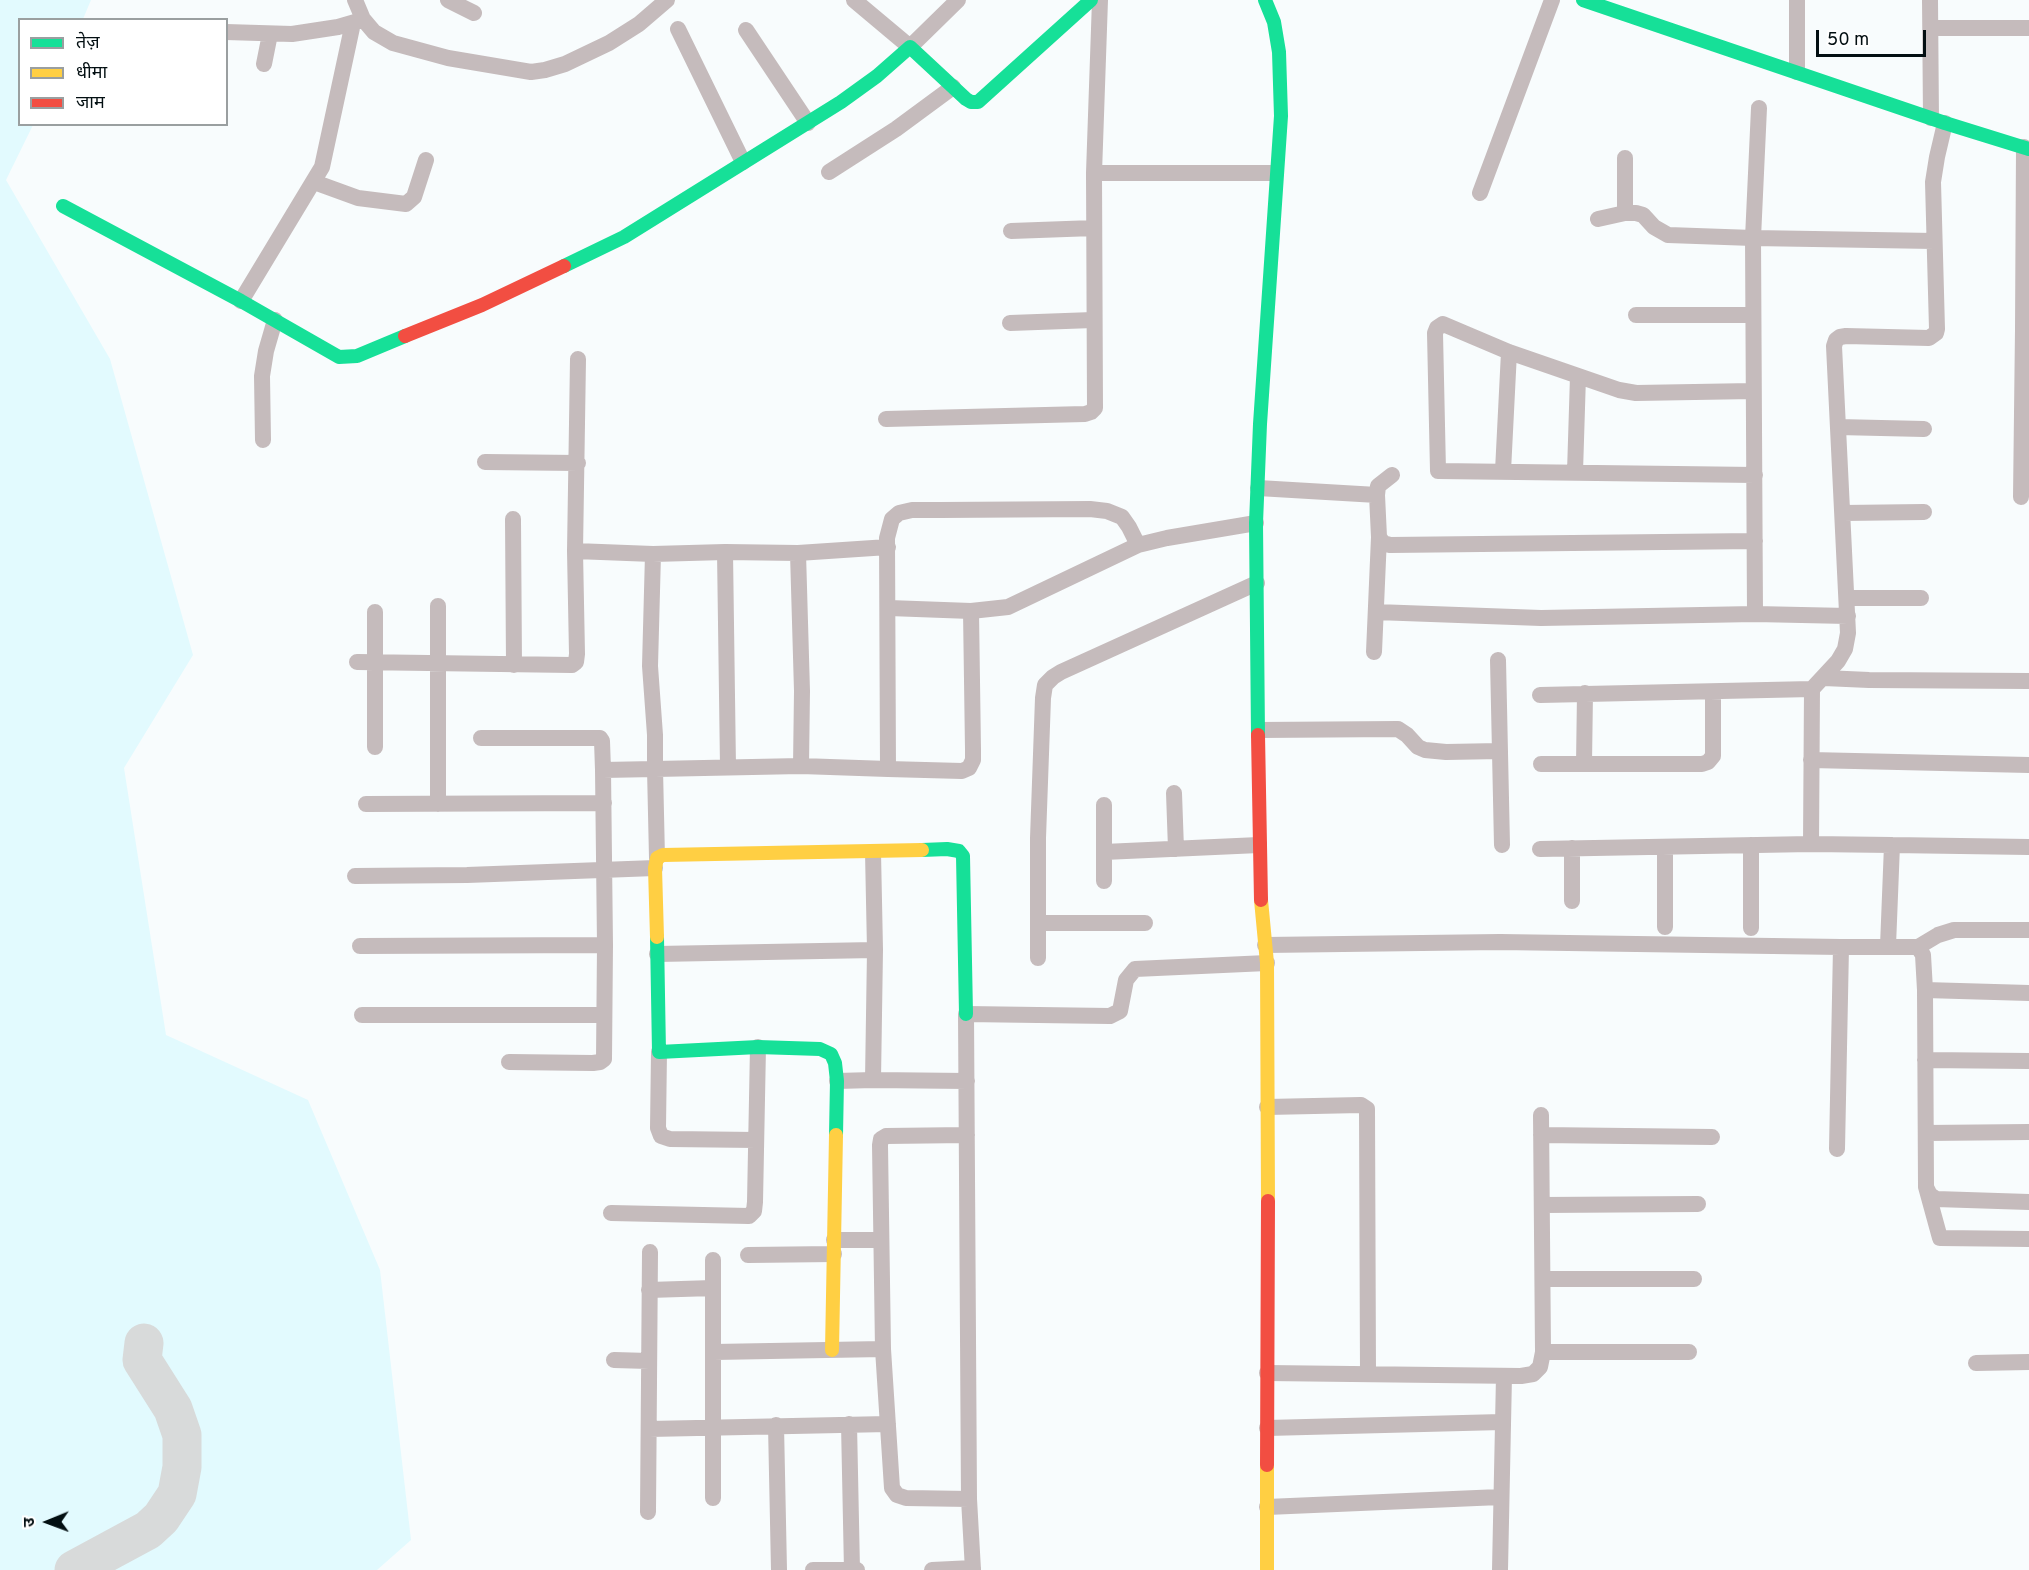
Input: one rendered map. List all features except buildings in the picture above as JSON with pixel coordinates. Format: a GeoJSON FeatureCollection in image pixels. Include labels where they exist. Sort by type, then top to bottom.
{"type":"FeatureCollection","features":[{"type":"Feature","properties":{"kind":"street"},"geometry":{"type":"LineString","coordinates":[[241,301],[314,182],[326,157],[358,21],[355,0]]}},
{"type":"Feature","properties":{"kind":"street"},"geometry":{"type":"LineString","coordinates":[[448,0],[474,13]]}},
{"type":"Feature","properties":{"kind":"street"},"geometry":{"type":"LineString","coordinates":[[228,32],[270,34],[308,32],[358,21],[393,43],[412,49],[448,58],[531,72],[565,64],[609,43],[639,24],[668,0]]}},
{"type":"Feature","properties":{"kind":"street"},"geometry":{"type":"LineString","coordinates":[[854,0],[971,102],[978,102],[1090,0]]}},
{"type":"Feature","properties":{"kind":"street"},"geometry":{"type":"LineString","coordinates":[[63,206],[241,301],[339,357],[357,356],[483,306],[603,248],[644,225],[808,123],[877,76],[958,0]]}},
{"type":"Feature","properties":{"kind":"street"},"geometry":{"type":"LineString","coordinates":[[886,419],[1091,412],[1095,408],[1094,173],[1101,0]]}},
{"type":"Feature","properties":{"kind":"street"},"geometry":{"type":"LineString","coordinates":[[1265,0],[1274,22],[1281,83],[1281,116],[1260,424],[1256,523],[1260,890],[1267,963],[1267,1570]]}},
{"type":"Feature","properties":{"kind":"street"},"geometry":{"type":"LineString","coordinates":[[1480,193],[1552,0]]}},
{"type":"Feature","properties":{"kind":"street"},"geometry":{"type":"LineString","coordinates":[[1583,0],[2026,148],[2026,329],[2021,497]]}},
{"type":"Feature","properties":{"kind":"street"},"geometry":{"type":"LineString","coordinates":[[1797,0],[1797,72]]}},
{"type":"Feature","properties":{"kind":"street"},"geometry":{"type":"LineString","coordinates":[[1811,844],[1811,760],[1818,683],[1838,661],[1845,648],[1848,616],[1834,352],[1836,340],[1846,336],[1929,338],[1936,333],[1937,329],[1934,176],[1938,120],[1930,0]]}},
{"type":"Feature","properties":{"kind":"street"},"geometry":{"type":"LineString","coordinates":[[1931,28],[2029,28]]}},
{"type":"Feature","properties":{"kind":"street"},"geometry":{"type":"LineString","coordinates":[[678,29],[743,162]]}},
{"type":"Feature","properties":{"kind":"street"},"geometry":{"type":"LineString","coordinates":[[746,30],[808,123]]}},
{"type":"Feature","properties":{"kind":"street"},"geometry":{"type":"LineString","coordinates":[[264,64],[270,34]]}},
{"type":"Feature","properties":{"kind":"street"},"geometry":{"type":"LineString","coordinates":[[829,172],[896,129],[953,87]]}},
{"type":"Feature","properties":{"kind":"street"},"geometry":{"type":"LineString","coordinates":[[1755,614],[1753,238],[1759,108]]}},
{"type":"Feature","properties":{"kind":"street"},"geometry":{"type":"LineString","coordinates":[[1625,158],[1625,213]]}},
{"type":"Feature","properties":{"kind":"street"},"geometry":{"type":"LineString","coordinates":[[314,182],[358,198],[406,204],[414,197],[426,160]]}},
{"type":"Feature","properties":{"kind":"street"},"geometry":{"type":"LineString","coordinates":[[1094,173],[1276,173]]}},
{"type":"Feature","properties":{"kind":"street"},"geometry":{"type":"LineString","coordinates":[[1598,219],[1636,213],[1643,215],[1654,227],[1668,235],[1934,241]]}},
{"type":"Feature","properties":{"kind":"street"},"geometry":{"type":"LineString","coordinates":[[1011,231],[1094,228]]}},
{"type":"Feature","properties":{"kind":"street"},"geometry":{"type":"LineString","coordinates":[[1636,315],[1753,315]]}},
{"type":"Feature","properties":{"kind":"street"},"geometry":{"type":"LineString","coordinates":[[263,440],[262,376],[275,320]]}},
{"type":"Feature","properties":{"kind":"street"},"geometry":{"type":"LineString","coordinates":[[1010,323],[1093,320]]}},
{"type":"Feature","properties":{"kind":"street"},"geometry":{"type":"LineString","coordinates":[[1753,391],[1636,393],[1612,388],[1509,352],[1443,324],[1437,328],[1435,333],[1438,471],[1755,475]]}},
{"type":"Feature","properties":{"kind":"street"},"geometry":{"type":"LineString","coordinates":[[1503,471],[1509,352]]}},
{"type":"Feature","properties":{"kind":"street"},"geometry":{"type":"LineString","coordinates":[[357,662],[568,667],[576,662],[578,359]]}},
{"type":"Feature","properties":{"kind":"street"},"geometry":{"type":"LineString","coordinates":[[1575,472],[1578,376]]}},
{"type":"Feature","properties":{"kind":"street"},"geometry":{"type":"LineString","coordinates":[[1838,427],[1924,429]]}},
{"type":"Feature","properties":{"kind":"street"},"geometry":{"type":"LineString","coordinates":[[485,462],[578,463]]}},
{"type":"Feature","properties":{"kind":"street"},"geometry":{"type":"LineString","coordinates":[[1374,652],[1379,537],[1377,495],[1378,486],[1392,475]]}},
{"type":"Feature","properties":{"kind":"street"},"geometry":{"type":"LineString","coordinates":[[1258,488],[1377,495]]}},
{"type":"Feature","properties":{"kind":"street"},"geometry":{"type":"LineString","coordinates":[[888,769],[888,547],[892,519],[899,513],[921,510],[1063,508],[1107,511],[1122,517],[1138,545]]}},
{"type":"Feature","properties":{"kind":"street"},"geometry":{"type":"LineString","coordinates":[[1843,513],[1924,512]]}},
{"type":"Feature","properties":{"kind":"street"},"geometry":{"type":"LineString","coordinates":[[513,519],[514,665]]}},
{"type":"Feature","properties":{"kind":"street"},"geometry":{"type":"LineString","coordinates":[[889,608],[971,611],[1008,607],[1138,545],[1256,523]]}},
{"type":"Feature","properties":{"kind":"street"},"geometry":{"type":"LineString","coordinates":[[1379,537],[1383,543],[1390,544],[1755,541]]}},
{"type":"Feature","properties":{"kind":"street"},"geometry":{"type":"LineString","coordinates":[[575,551],[653,554],[725,552],[798,554],[888,547]]}},
{"type":"Feature","properties":{"kind":"street"},"geometry":{"type":"LineString","coordinates":[[725,552],[728,767]]}},
{"type":"Feature","properties":{"kind":"street"},"geometry":{"type":"LineString","coordinates":[[653,554],[650,666],[655,735],[658,1128],[660,1136],[670,1138],[756,1140]]}},
{"type":"Feature","properties":{"kind":"street"},"geometry":{"type":"LineString","coordinates":[[798,554],[802,691],[801,766]]}},
{"type":"Feature","properties":{"kind":"street"},"geometry":{"type":"LineString","coordinates":[[1038,958],[1038,838],[1042,698],[1046,685],[1061,672],[1257,583]]}},
{"type":"Feature","properties":{"kind":"street"},"geometry":{"type":"LineString","coordinates":[[1847,598],[1921,598]]}},
{"type":"Feature","properties":{"kind":"street"},"geometry":{"type":"LineString","coordinates":[[438,606],[438,804]]}},
{"type":"Feature","properties":{"kind":"street"},"geometry":{"type":"LineString","coordinates":[[603,770],[801,766],[962,771],[969,768],[973,750],[971,611]]}},
{"type":"Feature","properties":{"kind":"street"},"geometry":{"type":"LineString","coordinates":[[375,612],[375,747]]}},
{"type":"Feature","properties":{"kind":"street"},"geometry":{"type":"LineString","coordinates":[[1376,612],[1541,618],[1755,614],[1848,616]]}},
{"type":"Feature","properties":{"kind":"street"},"geometry":{"type":"LineString","coordinates":[[1498,660],[1502,845]]}},
{"type":"Feature","properties":{"kind":"street"},"geometry":{"type":"LineString","coordinates":[[1540,695],[1713,692],[1869,680],[2029,681]]}},
{"type":"Feature","properties":{"kind":"street"},"geometry":{"type":"LineString","coordinates":[[1540,764],[1702,764],[1708,762],[1713,756],[1714,747],[1713,692]]}},
{"type":"Feature","properties":{"kind":"street"},"geometry":{"type":"LineString","coordinates":[[1584,764],[1585,693]]}},
{"type":"Feature","properties":{"kind":"street"},"geometry":{"type":"LineString","coordinates":[[1259,730],[1398,729],[1418,747],[1425,750],[1500,751]]}},
{"type":"Feature","properties":{"kind":"street"},"geometry":{"type":"LineString","coordinates":[[481,738],[600,738],[602,741],[606,869],[603,1059],[600,1062],[509,1062]]}},
{"type":"Feature","properties":{"kind":"street"},"geometry":{"type":"LineString","coordinates":[[1811,760],[2029,765]]}},
{"type":"Feature","properties":{"kind":"street"},"geometry":{"type":"LineString","coordinates":[[1174,793],[1176,849]]}},
{"type":"Feature","properties":{"kind":"street"},"geometry":{"type":"LineString","coordinates":[[366,804],[604,803]]}},
{"type":"Feature","properties":{"kind":"street"},"geometry":{"type":"LineString","coordinates":[[1104,805],[1104,881]]}},
{"type":"Feature","properties":{"kind":"street"},"geometry":{"type":"LineString","coordinates":[[1540,849],[1811,844],[2029,847]]}},
{"type":"Feature","properties":{"kind":"street"},"geometry":{"type":"LineString","coordinates":[[1104,852],[1259,845]]}},
{"type":"Feature","properties":{"kind":"street"},"geometry":{"type":"LineString","coordinates":[[1751,845],[1751,928]]}},
{"type":"Feature","properties":{"kind":"street"},"geometry":{"type":"LineString","coordinates":[[1888,946],[1892,845]]}},
{"type":"Feature","properties":{"kind":"street"},"geometry":{"type":"LineString","coordinates":[[1665,847],[1665,927]]}},
{"type":"Feature","properties":{"kind":"street"},"geometry":{"type":"LineString","coordinates":[[1572,848],[1572,901]]}},
{"type":"Feature","properties":{"kind":"street"},"geometry":{"type":"LineString","coordinates":[[355,876],[606,869],[656,863],[663,855],[947,849],[959,851],[963,856],[967,1081],[969,1499],[973,1569],[932,1570]]}},
{"type":"Feature","properties":{"kind":"street"},"geometry":{"type":"LineString","coordinates":[[873,852],[875,950],[873,1080]]}},
{"type":"Feature","properties":{"kind":"street"},"geometry":{"type":"LineString","coordinates":[[1038,923],[1145,923]]}},
{"type":"Feature","properties":{"kind":"street"},"geometry":{"type":"LineString","coordinates":[[1265,945],[1500,942],[1918,947],[1938,935],[1954,930],[2029,930]]}},
{"type":"Feature","properties":{"kind":"street"},"geometry":{"type":"LineString","coordinates":[[360,946],[605,945]]}},
{"type":"Feature","properties":{"kind":"street"},"geometry":{"type":"LineString","coordinates":[[1837,1149],[1840,947]]}},
{"type":"Feature","properties":{"kind":"street"},"geometry":{"type":"LineString","coordinates":[[1918,947],[1923,955],[1925,990],[1926,1187],[1940,1238],[2029,1239]]}},
{"type":"Feature","properties":{"kind":"street"},"geometry":{"type":"LineString","coordinates":[[657,954],[875,950]]}},
{"type":"Feature","properties":{"kind":"street"},"geometry":{"type":"LineString","coordinates":[[966,1014],[1110,1016],[1120,1011],[1126,980],[1135,969],[1267,963]]}},
{"type":"Feature","properties":{"kind":"street"},"geometry":{"type":"LineString","coordinates":[[1925,990],[2029,993]]}},
{"type":"Feature","properties":{"kind":"street"},"geometry":{"type":"LineString","coordinates":[[362,1015],[604,1015]]}},
{"type":"Feature","properties":{"kind":"street"},"geometry":{"type":"LineString","coordinates":[[659,1052],[758,1047],[820,1049],[831,1053],[837,1081],[832,1350]]}},
{"type":"Feature","properties":{"kind":"street"},"geometry":{"type":"LineString","coordinates":[[611,1213],[749,1216],[754,1211],[758,1047]]}},
{"type":"Feature","properties":{"kind":"street"},"geometry":{"type":"LineString","coordinates":[[1925,1060],[2029,1061]]}},
{"type":"Feature","properties":{"kind":"street"},"geometry":{"type":"LineString","coordinates":[[837,1081],[967,1081]]}},
{"type":"Feature","properties":{"kind":"street"},"geometry":{"type":"LineString","coordinates":[[1267,1107],[1361,1105],[1367,1108],[1368,1374]]}},
{"type":"Feature","properties":{"kind":"street"},"geometry":{"type":"LineString","coordinates":[[1267,1373],[1504,1376],[1533,1374],[1540,1367],[1543,1352],[1541,1115]]}},
{"type":"Feature","properties":{"kind":"street"},"geometry":{"type":"LineString","coordinates":[[1926,1133],[2029,1132]]}},
{"type":"Feature","properties":{"kind":"street"},"geometry":{"type":"LineString","coordinates":[[967,1135],[893,1135],[881,1139],[881,1240],[883,1349],[892,1488],[897,1496],[906,1498],[969,1499]]}},
{"type":"Feature","properties":{"kind":"street"},"geometry":{"type":"LineString","coordinates":[[1541,1135],[1712,1137]]}},
{"type":"Feature","properties":{"kind":"street"},"geometry":{"type":"LineString","coordinates":[[1926,1187],[1929,1194],[1936,1199],[2029,1203]]}},
{"type":"Feature","properties":{"kind":"street"},"geometry":{"type":"LineString","coordinates":[[1542,1205],[1698,1204]]}},
{"type":"Feature","properties":{"kind":"street"},"geometry":{"type":"LineString","coordinates":[[748,1256],[881,1240]]}},
{"type":"Feature","properties":{"kind":"street"},"geometry":{"type":"LineString","coordinates":[[648,1512],[650,1252]]}},
{"type":"Feature","properties":{"kind":"street"},"geometry":{"type":"LineString","coordinates":[[713,1260],[713,1498]]}},
{"type":"Feature","properties":{"kind":"street"},"geometry":{"type":"LineString","coordinates":[[1542,1279],[1694,1278]]}},
{"type":"Feature","properties":{"kind":"street"},"geometry":{"type":"LineString","coordinates":[[649,1290],[713,1288]]}},
{"type":"Feature","properties":{"kind":"street"},"geometry":{"type":"LineString","coordinates":[[714,1352],[883,1349]]}},
{"type":"Feature","properties":{"kind":"street"},"geometry":{"type":"LineString","coordinates":[[1543,1352],[1689,1352]]}},
{"type":"Feature","properties":{"kind":"street"},"geometry":{"type":"LineString","coordinates":[[614,1360],[649,1360]]}},
{"type":"Feature","properties":{"kind":"street"},"geometry":{"type":"LineString","coordinates":[[1976,1363],[2029,1362]]}},
{"type":"Feature","properties":{"kind":"street"},"geometry":{"type":"LineString","coordinates":[[1500,1570],[1504,1376]]}},
{"type":"Feature","properties":{"kind":"street"},"geometry":{"type":"LineString","coordinates":[[1267,1428],[1502,1422]]}},
{"type":"Feature","properties":{"kind":"street"},"geometry":{"type":"LineString","coordinates":[[849,1424],[852,1570]]}},
{"type":"Feature","properties":{"kind":"street"},"geometry":{"type":"LineString","coordinates":[[649,1429],[888,1424]]}},
{"type":"Feature","properties":{"kind":"street"},"geometry":{"type":"LineString","coordinates":[[776,1425],[779,1570]]}},
{"type":"Feature","properties":{"kind":"street"},"geometry":{"type":"LineString","coordinates":[[1267,1507],[1500,1497]]}},
{"type":"Feature","properties":{"kind":"street"},"geometry":{"type":"LineString","coordinates":[[813,1570],[857,1570]]}},
{"type":"Feature","properties":{"kind":"shaded area"},"geometry":{"type":"Polygon","coordinates":[[[0,0],[91,0],[83,18],[18,18],[18,126],[33,126],[6,180],[110,359],[193,655],[124,768],[166,1035],[308,1100],[380,1270],[411,1540],[377,1570],[0,1570],[0,0]]]}},
{"type":"Feature","properties":{"kind":"taxiway"},"geometry":{"type":"LineString","coordinates":[[74,1570],[148,1530],[161,1518],[177,1494],[182,1467],[182,1435],[173,1409],[142,1360],[144,1343]]}},
{"type":"Feature","properties":{"kind":"traffic: fast"},"geometry":{"type":"LineString","coordinates":[[564,266],[624,237],[841,102],[877,76],[910,47],[966,99],[978,102],[1091,0]]}},
{"type":"Feature","properties":{"kind":"traffic: fast"},"geometry":{"type":"LineString","coordinates":[[1258,735],[1256,523],[1260,424],[1281,116],[1279,52],[1274,22],[1265,0]]}},
{"type":"Feature","properties":{"kind":"traffic: fast"},"geometry":{"type":"LineString","coordinates":[[1583,0],[1945,123],[2029,149]]}},
{"type":"Feature","properties":{"kind":"traffic: fast"},"geometry":{"type":"LineString","coordinates":[[63,206],[241,301],[339,357],[357,356],[405,336]]}},
{"type":"Feature","properties":{"kind":"traffic: fast"},"geometry":{"type":"LineString","coordinates":[[922,850],[947,849],[959,851],[963,856],[966,1014]]}},
{"type":"Feature","properties":{"kind":"traffic: fast"},"geometry":{"type":"LineString","coordinates":[[657,937],[659,1052],[758,1047],[820,1049],[831,1054],[835,1063],[837,1081],[836,1135]]}},
{"type":"Feature","properties":{"kind":"traffic: slow"},"geometry":{"type":"LineString","coordinates":[[657,937],[655,868],[657,858],[663,855],[922,850]]}},
{"type":"Feature","properties":{"kind":"traffic: slow"},"geometry":{"type":"LineString","coordinates":[[1261,900],[1267,963],[1268,1201]]}},
{"type":"Feature","properties":{"kind":"traffic: slow"},"geometry":{"type":"LineString","coordinates":[[832,1350],[836,1135]]}},
{"type":"Feature","properties":{"kind":"traffic: slow"},"geometry":{"type":"LineString","coordinates":[[1267,1465],[1267,1570]]}},
{"type":"Feature","properties":{"kind":"traffic: jam"},"geometry":{"type":"LineString","coordinates":[[405,336],[482,305],[564,266]]}},
{"type":"Feature","properties":{"kind":"traffic: jam"},"geometry":{"type":"LineString","coordinates":[[1258,735],[1261,900]]}},
{"type":"Feature","properties":{"kind":"traffic: jam"},"geometry":{"type":"LineString","coordinates":[[1267,1465],[1268,1201]]}}]}
